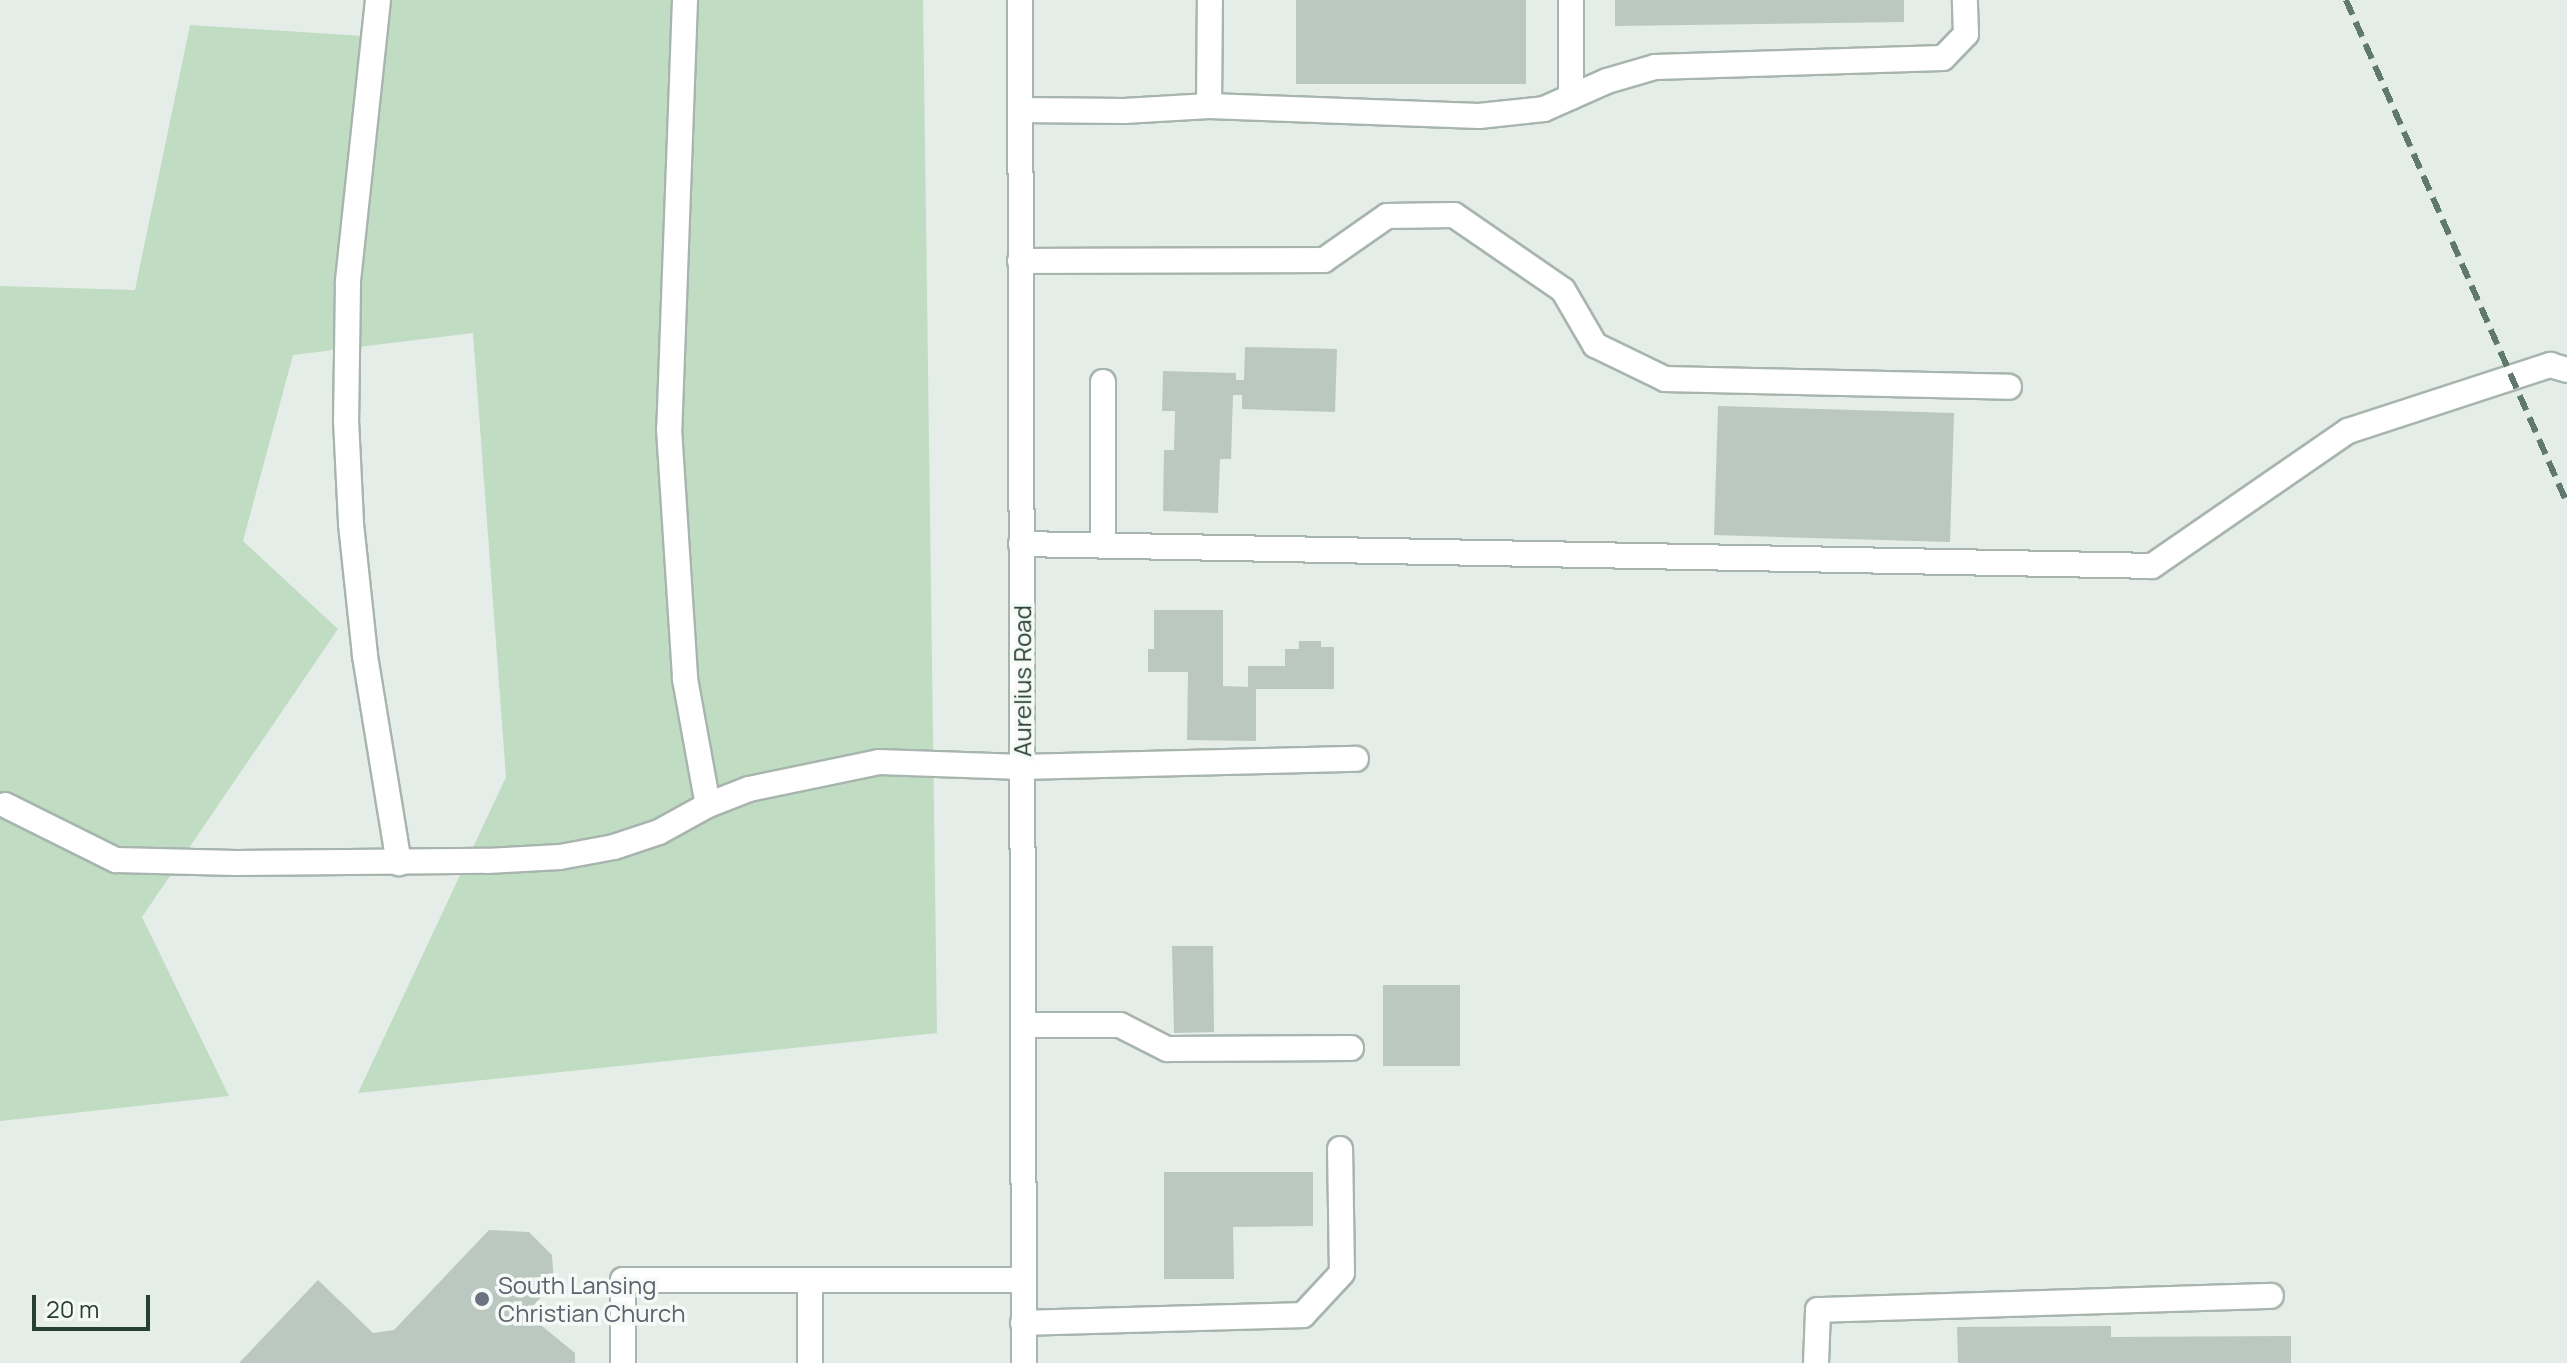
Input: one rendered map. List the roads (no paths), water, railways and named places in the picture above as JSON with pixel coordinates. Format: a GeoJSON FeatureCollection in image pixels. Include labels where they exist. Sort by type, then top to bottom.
{"type":"FeatureCollection","features":[{"type":"Feature","properties":{"kind":"street"},"geometry":{"type":"LineString","coordinates":[[378,0],[348,283],[346,420],[351,524],[365,656],[399,863]]}},
{"type":"Feature","properties":{"kind":"street"},"geometry":{"type":"LineString","coordinates":[[685,0],[669,429],[685,679],[708,805]]}},
{"type":"Feature","properties":{"kind":"street","name":"Aurelius Road"},"geometry":{"type":"LineString","coordinates":[[1020,0],[1024,1363]]}},
{"type":"Feature","properties":{"kind":"street"},"geometry":{"type":"LineString","coordinates":[[1209,106],[1210,0]]}},
{"type":"Feature","properties":{"kind":"street"},"geometry":{"type":"LineString","coordinates":[[1571,0],[1571,97]]}},
{"type":"Feature","properties":{"kind":"street"},"geometry":{"type":"LineString","coordinates":[[1020,110],[1124,111],[1209,106],[1479,116],[1544,109],[1655,67],[1943,58],[1966,34],[1965,0]]}},
{"type":"Feature","properties":{"kind":"street"},"geometry":{"type":"LineString","coordinates":[[1020,261],[1324,260],[1387,216],[1454,215],[1563,290],[1595,345],[1665,379],[2009,387]]}},
{"type":"Feature","properties":{"kind":"street"},"geometry":{"type":"LineString","coordinates":[[1021,544],[2152,566],[2348,431],[2550,365],[2567,370]]}},
{"type":"Feature","properties":{"kind":"street"},"geometry":{"type":"LineString","coordinates":[[1103,382],[1103,546]]}},
{"type":"Feature","properties":{"kind":"street"},"geometry":{"type":"LineString","coordinates":[[5,805],[116,860],[399,863],[560,857],[614,847],[659,832],[708,805],[749,789],[879,762],[1022,767],[1356,759]]}},
{"type":"Feature","properties":{"kind":"street"},"geometry":{"type":"LineString","coordinates":[[1023,1025],[1120,1025],[1167,1049],[1351,1048]]}},
{"type":"Feature","properties":{"kind":"street"},"geometry":{"type":"LineString","coordinates":[[1023,1323],[1303,1315],[1342,1273],[1340,1149]]}},
{"type":"Feature","properties":{"kind":"street"},"geometry":{"type":"LineString","coordinates":[[623,1363],[623,1280],[1023,1280]]}},
{"type":"Feature","properties":{"kind":"street"},"geometry":{"type":"LineString","coordinates":[[810,1280],[810,1363]]}},
{"type":"Feature","properties":{"kind":"street"},"geometry":{"type":"LineString","coordinates":[[1816,1363],[1818,1310],[2271,1296]]}},
{"type":"Feature","properties":{"kind":"railway"},"geometry":{"type":"LineString","coordinates":[[2346,0],[2567,503]]}},
{"type":"Feature","properties":{"kind":"place","name":"South Lansing Christian Church"},"geometry":{"type":"Point","coordinates":[482,1299]}}]}
